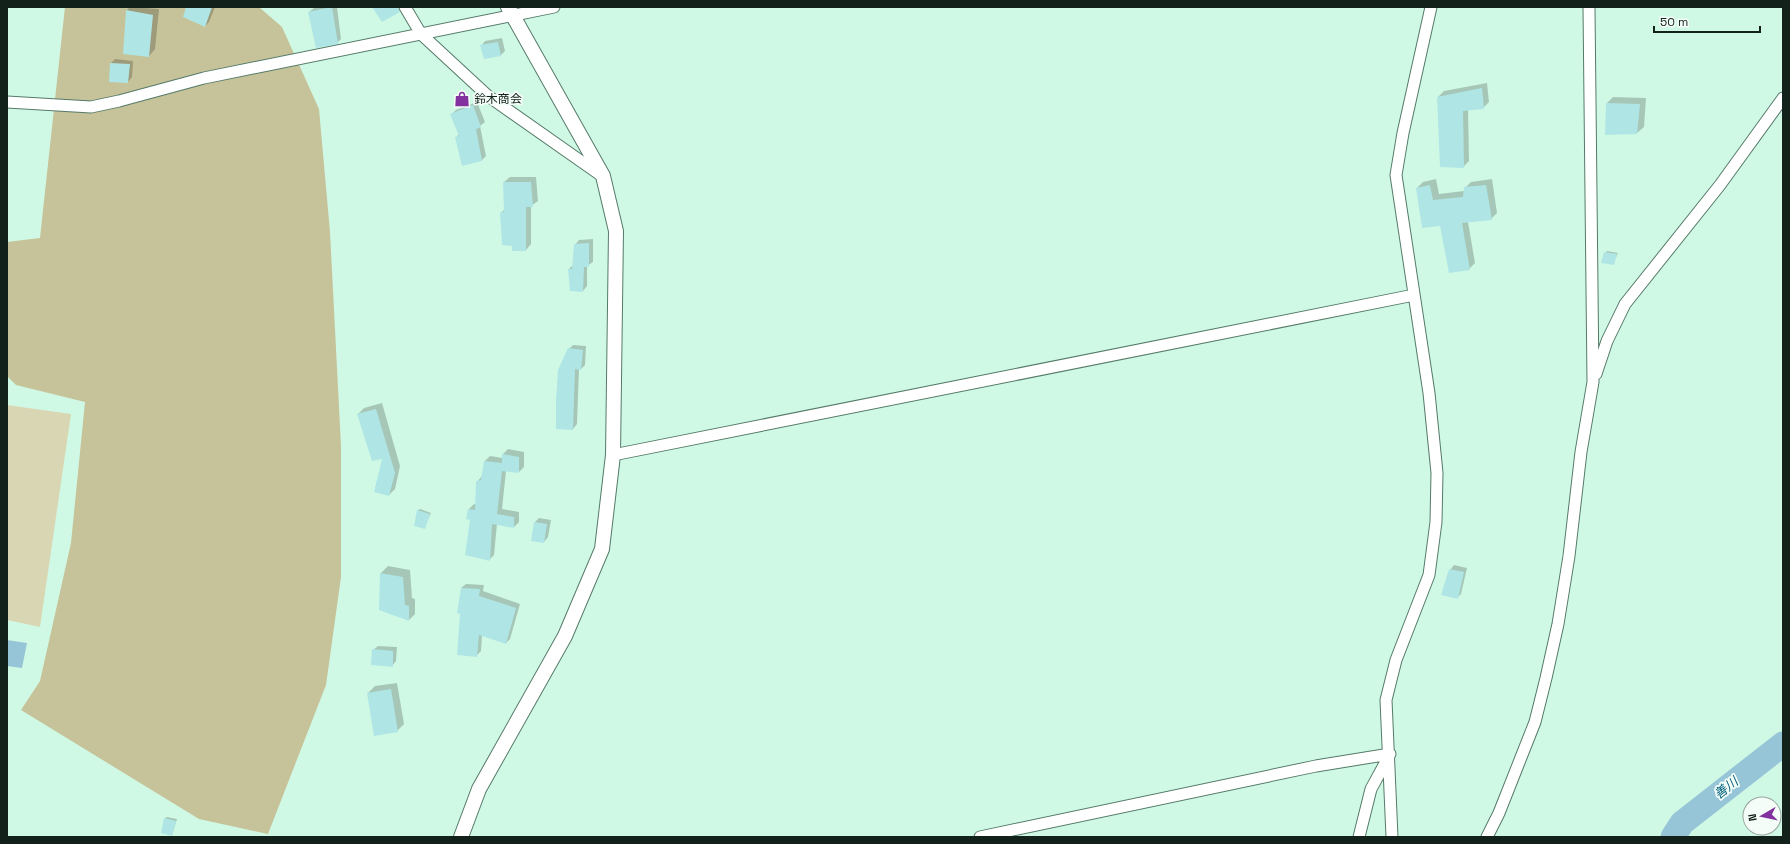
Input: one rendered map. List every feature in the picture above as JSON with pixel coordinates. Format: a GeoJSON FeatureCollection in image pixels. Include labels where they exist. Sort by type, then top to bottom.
{"type":"FeatureCollection","features":[{"type":"Feature","properties":{"kind":"street"},"geometry":{"type":"LineString","coordinates":[[405,7],[421,34],[488,96],[602,176]]}},
{"type":"Feature","properties":{"kind":"street"},"geometry":{"type":"LineString","coordinates":[[7,102],[91,107],[119,102],[204,78],[421,34],[511,11],[554,7]]}},
{"type":"Feature","properties":{"kind":"street"},"geometry":{"type":"LineString","coordinates":[[1392,837],[1390,754],[1386,700],[1396,660],[1429,575],[1436,522],[1437,473],[1429,394],[1396,175],[1403,133],[1431,7]]}},
{"type":"Feature","properties":{"kind":"street"},"geometry":{"type":"LineString","coordinates":[[1589,7],[1593,382]]}},
{"type":"Feature","properties":{"kind":"street"},"geometry":{"type":"LineString","coordinates":[[461,837],[479,789],[565,636],[602,549],[613,455],[616,232],[602,176],[511,11]]}},
{"type":"Feature","properties":{"kind":"street"},"geometry":{"type":"LineString","coordinates":[[1487,837],[1499,813],[1535,722],[1546,678],[1558,624],[1569,556],[1581,452],[1593,382],[1607,341],[1625,304],[1720,185],[1783,98]]}},
{"type":"Feature","properties":{"kind":"street"},"geometry":{"type":"LineString","coordinates":[[613,455],[1414,295]]}},
{"type":"Feature","properties":{"kind":"street"},"geometry":{"type":"LineString","coordinates":[[980,837],[1316,766],[1390,754]]}},
{"type":"Feature","properties":{"kind":"street"},"geometry":{"type":"LineString","coordinates":[[1359,837],[1371,789],[1390,754]]}},
{"type":"Feature","properties":{"kind":"shaded area"},"geometry":{"type":"Polygon","coordinates":[[[65,7],[259,7],[282,27],[319,109],[330,232],[341,446],[341,577],[326,685],[268,834],[199,819],[21,710],[40,681],[71,543],[85,402],[16,385],[7,376],[7,242],[40,238],[65,7]]]}},
{"type":"Feature","properties":{"kind":"shaded area"},"geometry":{"type":"Polygon","coordinates":[[[7,405],[71,414],[40,627],[7,620],[7,405]]]}},
{"type":"Feature","properties":{"kind":"water"},"geometry":{"type":"Polygon","coordinates":[[[7,640],[27,643],[22,668],[7,666],[7,640]]]}},
{"type":"Feature","properties":{"kind":"building"},"geometry":{"type":"Polygon","coordinates":[[[186,7],[212,7],[205,27],[183,17],[186,7]]]}},
{"type":"Feature","properties":{"kind":"building"},"geometry":{"type":"Polygon","coordinates":[[[332,7],[338,44],[316,48],[308,12],[332,7]]]}},
{"type":"Feature","properties":{"kind":"building"},"geometry":{"type":"Polygon","coordinates":[[[372,7],[398,7],[400,12],[382,22],[372,7]]]}},
{"type":"Feature","properties":{"kind":"building"},"geometry":{"type":"Polygon","coordinates":[[[126,10],[153,15],[149,57],[123,54],[126,10]]]}},
{"type":"Feature","properties":{"kind":"building"},"geometry":{"type":"Polygon","coordinates":[[[498,42],[501,56],[484,59],[480,45],[498,42]]]}},
{"type":"Feature","properties":{"kind":"building"},"geometry":{"type":"Polygon","coordinates":[[[110,63],[130,64],[128,83],[109,82],[110,63]]]}},
{"type":"Feature","properties":{"kind":"building"},"geometry":{"type":"Polygon","coordinates":[[[1482,88],[1484,109],[1463,111],[1464,168],[1440,167],[1437,97],[1482,88]]]}},
{"type":"Feature","properties":{"kind":"building"},"geometry":{"type":"Polygon","coordinates":[[[1606,103],[1640,104],[1637,134],[1605,135],[1606,103]]]}},
{"type":"Feature","properties":{"kind":"building"},"geometry":{"type":"Polygon","coordinates":[[[473,105],[481,127],[476,129],[482,161],[462,166],[455,137],[459,136],[450,114],[473,105]]]}},
{"type":"Feature","properties":{"kind":"building"},"geometry":{"type":"Polygon","coordinates":[[[503,182],[531,182],[533,207],[526,207],[526,251],[512,251],[512,246],[502,245],[500,212],[504,212],[503,182]]]}},
{"type":"Feature","properties":{"kind":"building"},"geometry":{"type":"Polygon","coordinates":[[[1430,185],[1433,200],[1463,197],[1464,187],[1486,185],[1492,220],[1462,223],[1470,270],[1449,273],[1440,226],[1422,228],[1416,188],[1430,185]]]}},
{"type":"Feature","properties":{"kind":"building"},"geometry":{"type":"Polygon","coordinates":[[[589,243],[589,267],[584,267],[583,292],[570,291],[568,269],[572,269],[574,244],[589,243]]]}},
{"type":"Feature","properties":{"kind":"building"},"geometry":{"type":"Polygon","coordinates":[[[1604,252],[1617,254],[1614,265],[1601,263],[1604,252]]]}},
{"type":"Feature","properties":{"kind":"building"},"geometry":{"type":"Polygon","coordinates":[[[568,348],[583,350],[581,370],[575,369],[573,430],[556,429],[558,370],[568,348]]]}},
{"type":"Feature","properties":{"kind":"building"},"geometry":{"type":"Polygon","coordinates":[[[376,409],[395,473],[389,496],[374,492],[382,459],[372,461],[357,414],[376,409]]]}},
{"type":"Feature","properties":{"kind":"building"},"geometry":{"type":"Polygon","coordinates":[[[502,454],[519,457],[519,473],[502,471],[497,514],[514,517],[514,528],[492,524],[490,561],[465,555],[470,520],[466,519],[468,509],[475,510],[476,481],[481,480],[484,461],[502,463],[502,454]]]}},
{"type":"Feature","properties":{"kind":"building"},"geometry":{"type":"Polygon","coordinates":[[[417,510],[430,514],[425,529],[414,526],[417,510]]]}},
{"type":"Feature","properties":{"kind":"building"},"geometry":{"type":"Polygon","coordinates":[[[534,522],[547,524],[544,543],[531,541],[534,522]]]}},
{"type":"Feature","properties":{"kind":"building"},"geometry":{"type":"Polygon","coordinates":[[[1449,569],[1464,572],[1458,599],[1441,595],[1449,569]]]}},
{"type":"Feature","properties":{"kind":"building"},"geometry":{"type":"Polygon","coordinates":[[[380,573],[403,577],[405,605],[409,606],[409,621],[379,610],[380,573]]]}},
{"type":"Feature","properties":{"kind":"building"},"geometry":{"type":"Polygon","coordinates":[[[461,588],[480,589],[479,596],[516,608],[506,644],[479,635],[477,657],[457,655],[460,614],[457,613],[461,588]]]}},
{"type":"Feature","properties":{"kind":"building"},"geometry":{"type":"Polygon","coordinates":[[[372,649],[393,651],[393,667],[371,665],[372,649]]]}},
{"type":"Feature","properties":{"kind":"building"},"geometry":{"type":"Polygon","coordinates":[[[391,689],[398,732],[374,736],[367,693],[391,689]]]}},
{"type":"Feature","properties":{"kind":"building"},"geometry":{"type":"Polygon","coordinates":[[[164,818],[176,821],[172,836],[161,833],[164,818]]]}},
{"type":"Feature","properties":{"kind":"waterway","name":"善川"},"geometry":{"type":"LineString","coordinates":[[1673,837],[1682,823],[1783,744]]}},
{"type":"Feature","properties":{"kind":"place","name":"鈴木商会"},"geometry":{"type":"Point","coordinates":[462,99]}}]}
